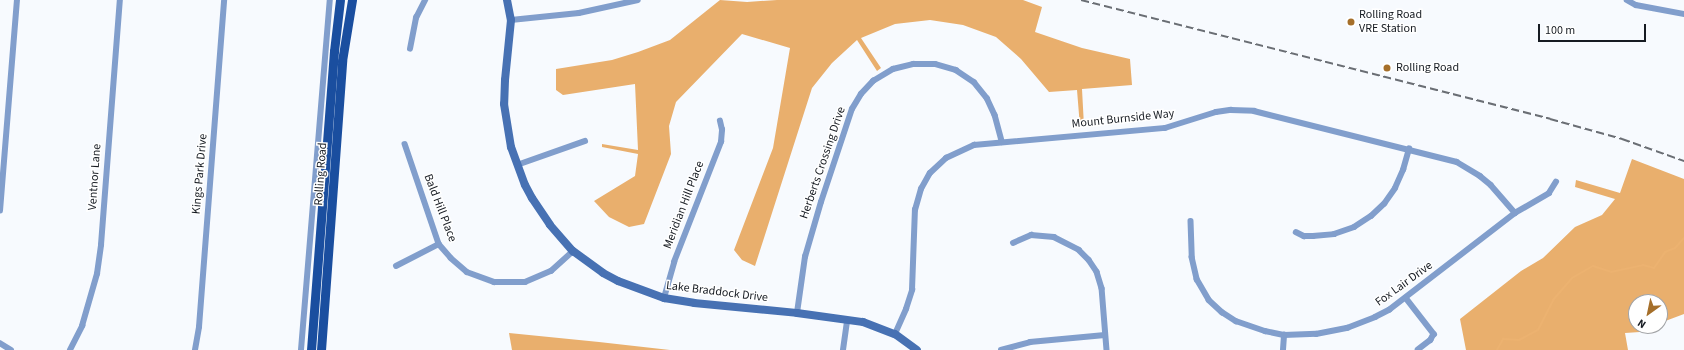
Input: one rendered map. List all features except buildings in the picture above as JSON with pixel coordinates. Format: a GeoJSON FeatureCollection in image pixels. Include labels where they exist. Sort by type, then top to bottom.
{"type":"FeatureCollection","features":[{"type":"Feature","properties":{"kind":"main road","name":"Rolling Road"},"geometry":{"type":"LineString","coordinates":[[311,350],[334,51],[340,0]]}},
{"type":"Feature","properties":{"kind":"main road","name":"Rolling Road"},"geometry":{"type":"LineString","coordinates":[[321,350],[342,61],[352,0]]}},
{"type":"Feature","properties":{"kind":"street"},"geometry":{"type":"LineString","coordinates":[[0,211],[17,0]]}},
{"type":"Feature","properties":{"kind":"street","name":"Ventnor Lane"},"geometry":{"type":"LineString","coordinates":[[70,350],[82,326],[97,274],[101,245],[120,0]]}},
{"type":"Feature","properties":{"kind":"street","name":"Kings Park Drive"},"geometry":{"type":"LineString","coordinates":[[195,350],[199,326],[224,0]]}},
{"type":"Feature","properties":{"kind":"street","name":"Rolling Road"},"geometry":{"type":"LineString","coordinates":[[301,350],[330,0]]}},
{"type":"Feature","properties":{"kind":"street"},"geometry":{"type":"LineString","coordinates":[[410,49],[416,18],[425,0]]}},
{"type":"Feature","properties":{"kind":"street","name":"Lake Braddock Drive"},"geometry":{"type":"LineString","coordinates":[[506,0],[511,20],[504,104],[509,138],[525,185],[539,210],[550,225],[574,251],[608,276],[635,289],[664,298],[694,304],[797,313],[864,322],[894,334],[917,350]]}},
{"type":"Feature","properties":{"kind":"street"},"geometry":{"type":"LineString","coordinates":[[511,20],[579,13],[638,0]]}},
{"type":"Feature","properties":{"kind":"street"},"geometry":{"type":"LineString","coordinates":[[1627,0],[1636,5],[1684,14]]}},
{"type":"Feature","properties":{"kind":"street","name":"Herberts Crossing Drive"},"geometry":{"type":"LineString","coordinates":[[797,313],[805,257],[821,202],[852,109],[861,94],[873,81],[893,69],[913,64],[935,64],[956,70],[974,82],[987,98],[996,115],[1002,142]]}},
{"type":"Feature","properties":{"kind":"street","name":"Mount Burnside Way"},"geometry":{"type":"LineString","coordinates":[[894,334],[906,309],[912,290],[915,210],[920,189],[926,178],[937,165],[956,152],[974,145],[1165,128],[1216,112],[1245,110],[1262,112],[1446,158],[1468,168],[1491,185],[1515,213]]}},
{"type":"Feature","properties":{"kind":"street","name":"Meridian Hill Place"},"geometry":{"type":"LineString","coordinates":[[664,298],[674,262],[721,142],[722,130],[720,121]]}},
{"type":"Feature","properties":{"kind":"street"},"geometry":{"type":"LineString","coordinates":[[517,165],[585,141]]}},
{"type":"Feature","properties":{"kind":"street","name":"Bald Hill Place"},"geometry":{"type":"LineString","coordinates":[[405,144],[439,244],[451,258],[467,272],[486,280],[505,284],[525,282],[543,276],[560,265],[574,251]]}},
{"type":"Feature","properties":{"kind":"street"},"geometry":{"type":"LineString","coordinates":[[1296,232],[1304,236],[1334,234],[1354,227],[1371,216],[1384,204],[1395,188],[1403,170],[1409,149]]}},
{"type":"Feature","properties":{"kind":"street","name":"Fox Lair Drive"},"geometry":{"type":"LineString","coordinates":[[1191,221],[1193,268],[1199,284],[1209,300],[1222,312],[1236,321],[1256,329],[1284,335],[1316,334],[1348,328],[1375,318],[1406,298],[1515,213],[1549,192],[1556,182]]}},
{"type":"Feature","properties":{"kind":"street"},"geometry":{"type":"LineString","coordinates":[[1013,243],[1031,235],[1044,235],[1062,240],[1079,250],[1092,265],[1099,277],[1103,295],[1107,350]]}},
{"type":"Feature","properties":{"kind":"street"},"geometry":{"type":"LineString","coordinates":[[396,266],[439,244]]}},
{"type":"Feature","properties":{"kind":"street"},"geometry":{"type":"LineString","coordinates":[[1406,298],[1434,334],[1431,340],[1418,350]]}},
{"type":"Feature","properties":{"kind":"street"},"geometry":{"type":"LineString","coordinates":[[843,350],[847,320]]}},
{"type":"Feature","properties":{"kind":"street"},"geometry":{"type":"LineString","coordinates":[[1001,350],[1030,342],[1105,335]]}},
{"type":"Feature","properties":{"kind":"street"},"geometry":{"type":"LineString","coordinates":[[1283,350],[1284,335]]}},
{"type":"Feature","properties":{"kind":"street"},"geometry":{"type":"LineString","coordinates":[[0,343],[11,350]]}},
{"type":"Feature","properties":{"kind":"shaded area"},"geometry":{"type":"Polygon","coordinates":[[[720,0],[747,2],[777,0],[1023,0],[1042,7],[1035,32],[1082,48],[1130,59],[1132,85],[1082,89],[1084,126],[1080,127],[1077,90],[1049,92],[1021,59],[996,37],[963,25],[930,20],[895,24],[861,38],[881,68],[877,71],[857,40],[832,63],[812,88],[755,266],[742,260],[734,250],[773,148],[790,48],[742,34],[676,102],[669,126],[671,154],[644,224],[629,227],[609,217],[594,201],[635,176],[638,154],[602,147],[602,144],[638,150],[635,84],[563,95],[556,90],[556,69],[612,60],[670,40],[720,0]]]}},
{"type":"Feature","properties":{"kind":"shaded area"},"geometry":{"type":"Polygon","coordinates":[[[1632,159],[1684,179],[1684,314],[1668,320],[1668,294],[1628,294],[1628,333],[1625,333],[1628,350],[1466,350],[1460,319],[1521,271],[1543,258],[1575,227],[1602,215],[1615,199],[1575,187],[1576,180],[1620,193],[1632,159]]]}},
{"type":"Feature","properties":{"kind":"shaded area"},"geometry":{"type":"Polygon","coordinates":[[[509,333],[599,342],[670,350],[512,350],[509,333]]]}},
{"type":"Feature","properties":{"kind":"waterway"},"geometry":{"type":"LineString","coordinates":[[1497,350],[1503,339],[1519,340],[1538,330],[1553,300],[1572,278],[1593,266],[1611,272],[1643,265],[1654,268],[1665,252],[1675,248],[1684,238]]}},
{"type":"Feature","properties":{"kind":"railway"},"geometry":{"type":"LineString","coordinates":[[1081,0],[1550,119],[1622,139],[1684,161]]}},
{"type":"Feature","properties":{"kind":"place","name":"Rolling Road VRE Station"},"geometry":{"type":"Point","coordinates":[1351,22]}},
{"type":"Feature","properties":{"kind":"place","name":"Rolling Road"},"geometry":{"type":"Point","coordinates":[1387,68]}}]}
